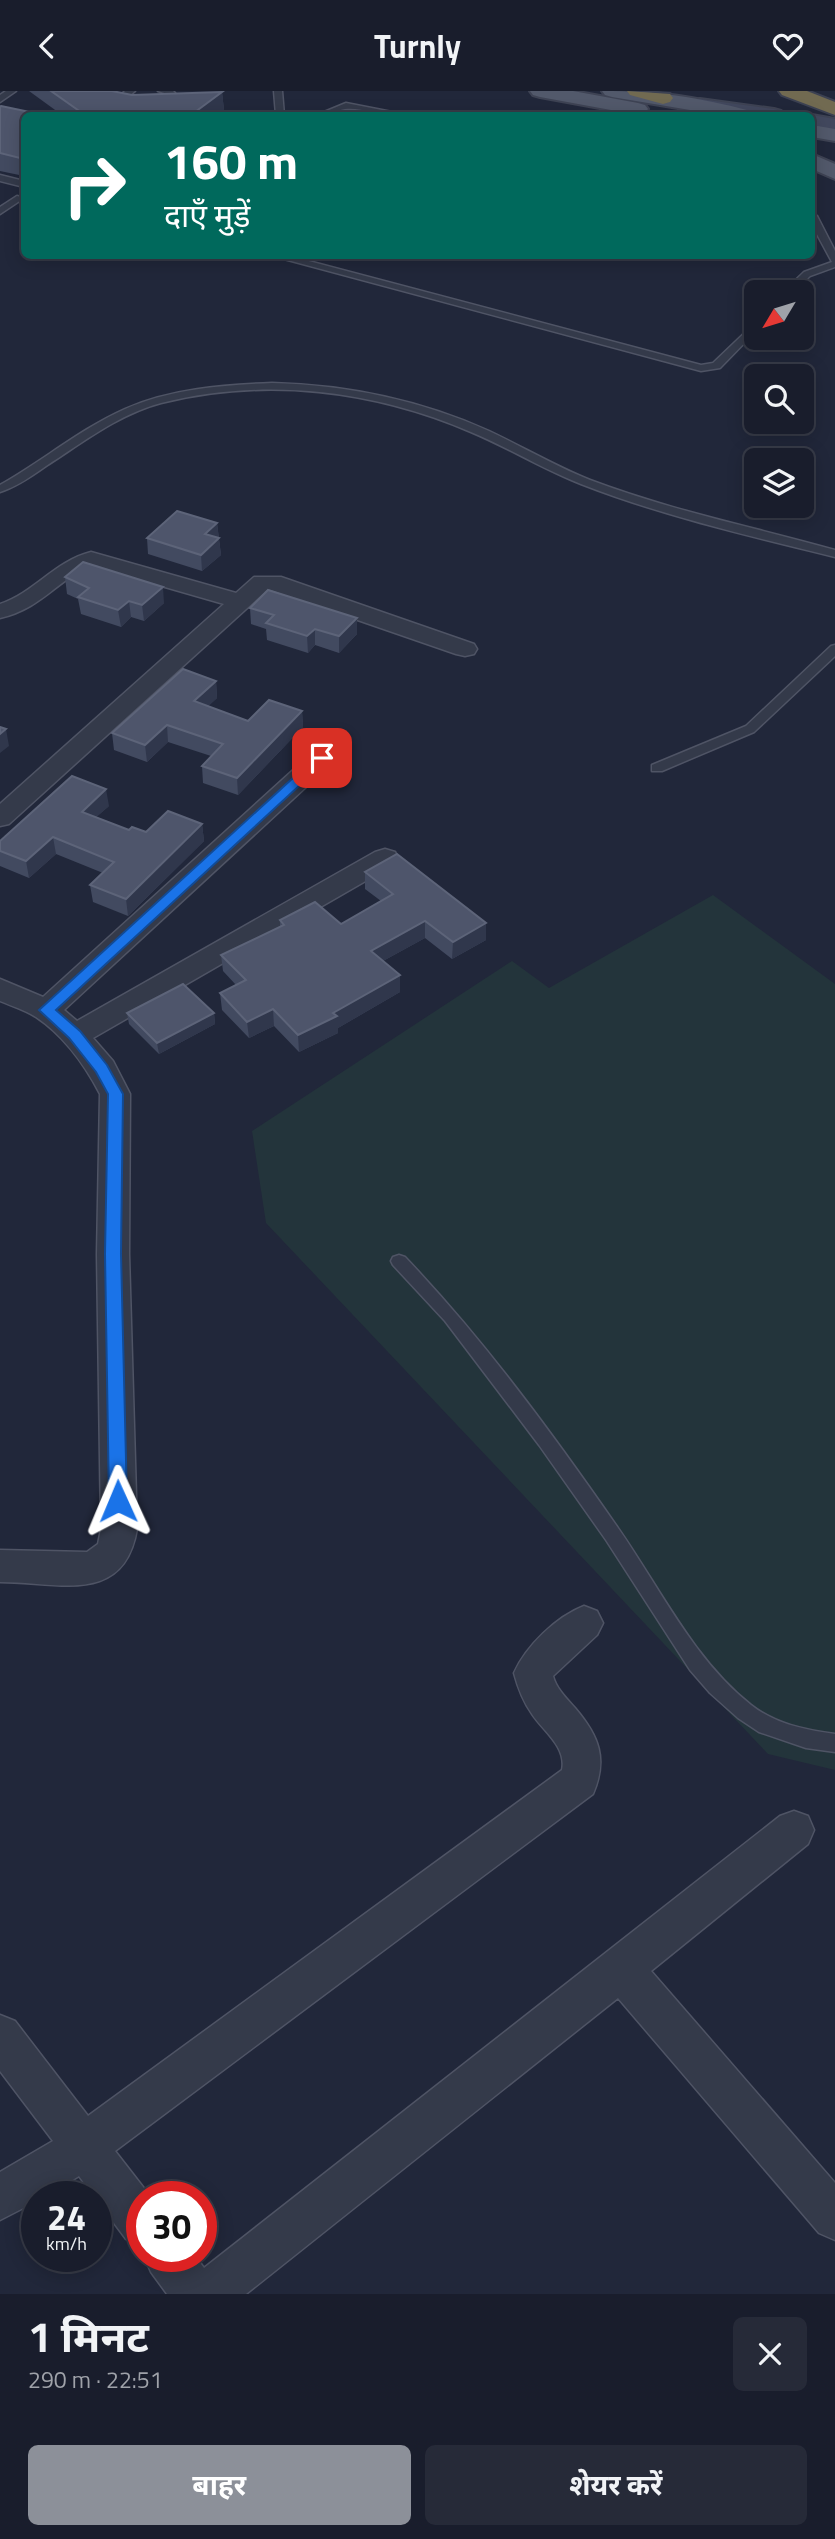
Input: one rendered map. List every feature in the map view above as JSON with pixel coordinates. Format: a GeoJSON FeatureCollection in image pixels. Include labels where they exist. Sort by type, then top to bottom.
{"type":"FeatureCollection","features":[{"type":"Feature","properties":{"kind":"highway"},"geometry":{"type":"LineString","coordinates":[[637,91],[667,107]]}},
{"type":"Feature","properties":{"kind":"highway"},"geometry":{"type":"LineString","coordinates":[[789,91],[835,109]]}},
{"type":"Feature","properties":{"kind":"main road"},"geometry":{"type":"LineString","coordinates":[[540,91],[667,107],[698,104],[753,112]]}},
{"type":"Feature","properties":{"kind":"main road"},"geometry":{"type":"LineString","coordinates":[[612,91],[667,107]]}},
{"type":"Feature","properties":{"kind":"main road"},"geometry":{"type":"LineString","coordinates":[[698,104],[731,112]]}},
{"type":"Feature","properties":{"kind":"main road"},"geometry":{"type":"LineString","coordinates":[[815,121],[835,124]]}},
{"type":"Feature","properties":{"kind":"main road"},"geometry":{"type":"LineString","coordinates":[[815,132],[835,135]]}},
{"type":"Feature","properties":{"kind":"main road"},"geometry":{"type":"LineString","coordinates":[[815,143],[835,147]]}},
{"type":"Feature","properties":{"kind":"main road"},"geometry":{"type":"LineString","coordinates":[[815,162],[835,173]]}},
{"type":"Feature","properties":{"kind":"street"},"geometry":{"type":"LineString","coordinates":[[0,611],[20,604],[73,565],[91,559],[239,601]]}},
{"type":"Feature","properties":{"kind":"street"},"geometry":{"type":"LineString","coordinates":[[0,818],[259,584],[270,581],[465,649]]}},
{"type":"Feature","properties":{"kind":"street"},"geometry":{"type":"LineString","coordinates":[[46,1010],[322,758]]}},
{"type":"Feature","properties":{"kind":"street"},"geometry":{"type":"LineString","coordinates":[[75,1035],[385,858]]}},
{"type":"Feature","properties":{"kind":"street"},"geometry":{"type":"LineString","coordinates":[[0,989],[46,1010],[75,1035],[102,1069],[115,1094],[113,1254],[118,1545],[101,1565],[86,1570],[0,1566]]}},
{"type":"Feature","properties":{"kind":"street"},"geometry":{"type":"LineString","coordinates":[[0,2197],[85,2146],[579,1781],[583,1762],[580,1747],[537,1686],[533,1673],[541,1661],[584,1623]]}},
{"type":"Feature","properties":{"kind":"street"},"geometry":{"type":"LineString","coordinates":[[209,2294],[526,2042],[622,1970],[794,1830]]}},
{"type":"Feature","properties":{"kind":"street"},"geometry":{"type":"LineString","coordinates":[[622,1970],[835,2217]]}},
{"type":"Feature","properties":{"kind":"street"},"geometry":{"type":"LineString","coordinates":[[0,2036],[126,2201]]}},
{"type":"Feature","properties":{"kind":"street"},"geometry":{"type":"LineString","coordinates":[[179,2272],[195,2294]]}},
{"type":"Feature","properties":{"kind":"lane"},"geometry":{"type":"LineString","coordinates":[[0,99],[12,91]]}},
{"type":"Feature","properties":{"kind":"lane"},"geometry":{"type":"LineString","coordinates":[[131,91],[125,95],[131,100],[154,105]]}},
{"type":"Feature","properties":{"kind":"lane"},"geometry":{"type":"LineString","coordinates":[[278,91],[280,112]]}},
{"type":"Feature","properties":{"kind":"lane"},"geometry":{"type":"LineString","coordinates":[[168,92],[177,99],[172,104]]}},
{"type":"Feature","properties":{"kind":"lane"},"geometry":{"type":"LineString","coordinates":[[329,112],[346,106],[377,112]]}},
{"type":"Feature","properties":{"kind":"lane"},"geometry":{"type":"LineString","coordinates":[[0,178],[21,183]]}},
{"type":"Feature","properties":{"kind":"lane"},"geometry":{"type":"LineString","coordinates":[[0,211],[21,197]]}},
{"type":"Feature","properties":{"kind":"lane"},"geometry":{"type":"LineString","coordinates":[[801,280],[807,274],[835,262],[815,222]]}},
{"type":"Feature","properties":{"kind":"lane"},"geometry":{"type":"LineString","coordinates":[[288,259],[702,368],[716,366],[744,337]]}},
{"type":"Feature","properties":{"kind":"lane"},"geometry":{"type":"LineString","coordinates":[[0,488],[125,414],[169,397],[234,387],[279,385],[339,388],[415,406],[472,428],[564,473],[614,491],[835,555]]}},
{"type":"Feature","properties":{"kind":"lane"},"geometry":{"type":"LineString","coordinates":[[657,768],[750,729],[835,649]]}},
{"type":"Feature","properties":{"kind":"lane"},"geometry":{"type":"LineString","coordinates":[[399,1261],[451,1317],[545,1440],[612,1534],[697,1664],[717,1687],[745,1712],[782,1733],[835,1743]]}},
{"type":"Feature","properties":{"kind":"shaded area"},"geometry":{"type":"Polygon","coordinates":[[[713,895],[835,984],[835,1770],[768,1754],[266,1223],[252,1131],[512,961],[549,988],[713,895]]]}},
{"type":"Feature","properties":{"kind":"building"},"geometry":{"type":"Polygon","coordinates":[[[51,91],[112,91],[132,95],[222,92],[195,112],[81,112],[51,91]]]}},
{"type":"Feature","properties":{"kind":"building"},"geometry":{"type":"Polygon","coordinates":[[[0,107],[30,112],[21,112],[21,158],[0,153],[0,107]]]}},
{"type":"Feature","properties":{"kind":"building"},"geometry":{"type":"Polygon","coordinates":[[[177,511],[217,523],[205,534],[219,538],[201,555],[147,538],[177,511]]]}},
{"type":"Feature","properties":{"kind":"building"},"geometry":{"type":"Polygon","coordinates":[[[83,562],[163,587],[142,605],[129,601],[118,610],[78,597],[89,588],[65,577],[83,562]]]}},
{"type":"Feature","properties":{"kind":"building"},"geometry":{"type":"Polygon","coordinates":[[[268,590],[357,618],[339,636],[315,629],[307,636],[266,623],[274,615],[250,608],[268,590]]]}},
{"type":"Feature","properties":{"kind":"building"},"geometry":{"type":"Polygon","coordinates":[[[183,669],[216,681],[194,701],[248,721],[269,700],[302,711],[237,778],[202,766],[223,744],[167,725],[145,745],[112,733],[183,669]]]}},
{"type":"Feature","properties":{"kind":"building"},"geometry":{"type":"Polygon","coordinates":[[[72,776],[106,789],[82,812],[129,830],[132,827],[146,832],[168,811],[202,824],[126,899],[90,885],[114,862],[53,837],[26,861],[0,851],[0,841],[72,776]]]}},
{"type":"Feature","properties":{"kind":"building"},"geometry":{"type":"Polygon","coordinates":[[[397,854],[486,923],[453,942],[425,921],[371,951],[400,975],[333,1013],[337,1016],[298,1035],[273,1009],[247,1022],[220,993],[246,980],[221,955],[284,925],[280,920],[315,902],[341,924],[393,894],[365,872],[397,854]]]}},
{"type":"Feature","properties":{"kind":"building"},"geometry":{"type":"Polygon","coordinates":[[[183,984],[214,1013],[157,1043],[127,1013],[183,984]]]}},
{"type":"Feature","properties":{"kind":"route"},"geometry":{"type":"LineString","coordinates":[[118,1501],[113,1254],[115,1094],[102,1069],[75,1035],[46,1010],[322,758]]}}]}
